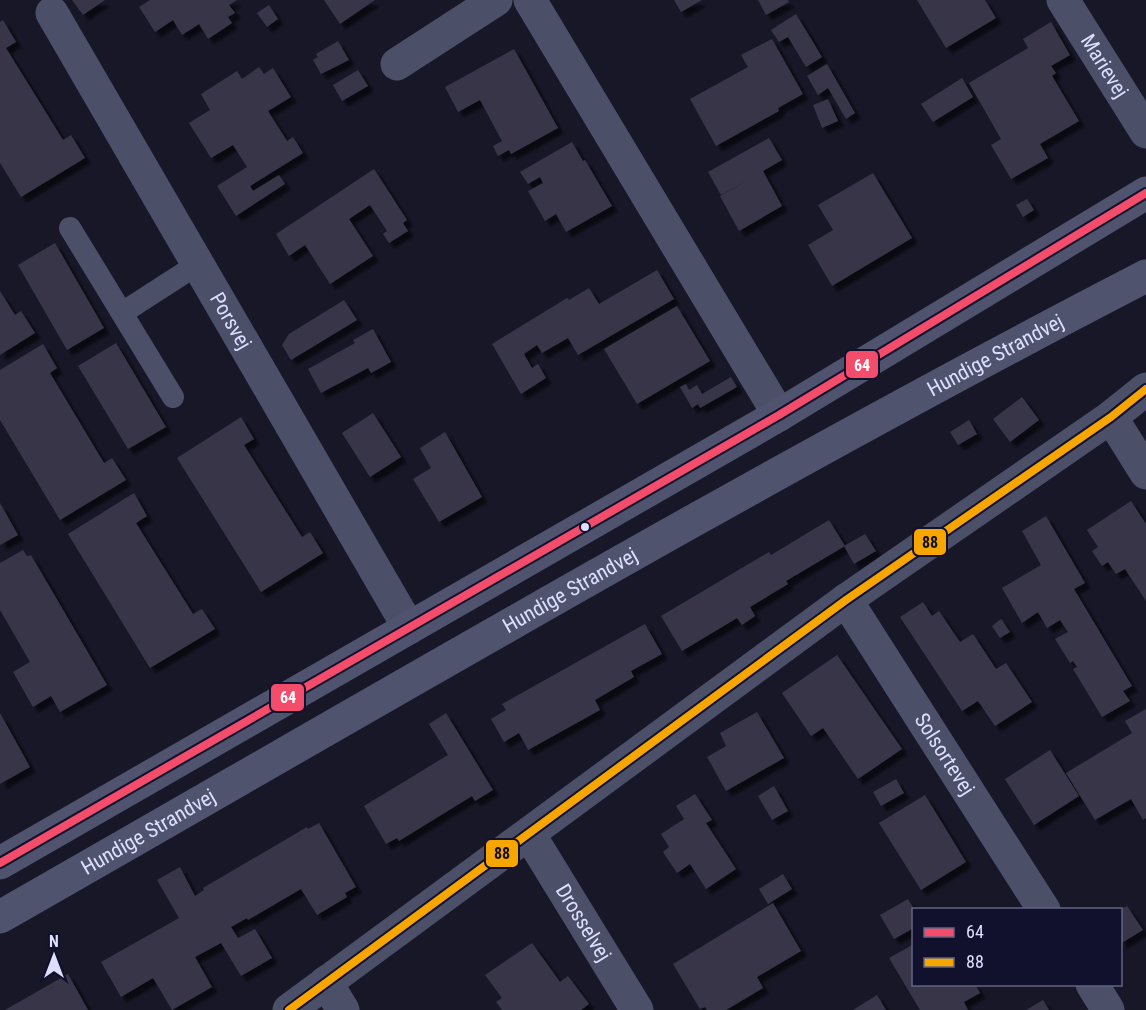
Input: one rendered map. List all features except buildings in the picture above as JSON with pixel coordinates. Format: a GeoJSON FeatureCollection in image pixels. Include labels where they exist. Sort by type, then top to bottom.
{"type":"FeatureCollection","features":[{"type":"Feature","properties":{"kind":"main road"},"geometry":{"type":"LineString","coordinates":[[0,863],[779,415],[1146,193]]}},
{"type":"Feature","properties":{"kind":"main road","name":"Hundige Strandvej"},"geometry":{"type":"LineString","coordinates":[[0,917],[691,522],[1055,322],[1146,276]]}},
{"type":"Feature","properties":{"kind":"street"},"geometry":{"type":"LineString","coordinates":[[397,64],[496,0]]}},
{"type":"Feature","properties":{"kind":"street"},"geometry":{"type":"LineString","coordinates":[[530,0],[779,415]]}},
{"type":"Feature","properties":{"kind":"street","name":"Marievej"},"geometry":{"type":"LineString","coordinates":[[1063,0],[1146,132]]}},
{"type":"Feature","properties":{"kind":"street","name":"Porsvej"},"geometry":{"type":"LineString","coordinates":[[52,13],[409,628]]}},
{"type":"Feature","properties":{"kind":"street"},"geometry":{"type":"LineString","coordinates":[[289,1010],[846,600],[1111,417],[1146,389]]}},
{"type":"Feature","properties":{"kind":"street"},"geometry":{"type":"LineString","coordinates":[[1111,417],[1146,473]]}},
{"type":"Feature","properties":{"kind":"street","name":"Solsortevej"},"geometry":{"type":"LineString","coordinates":[[846,600],[1043,908]]}},
{"type":"Feature","properties":{"kind":"street","name":"Drosselvej"},"geometry":{"type":"LineString","coordinates":[[529,834],[637,1010]]}},
{"type":"Feature","properties":{"kind":"street"},"geometry":{"type":"LineString","coordinates":[[326,982],[343,1010]]}},
{"type":"Feature","properties":{"kind":"street"},"geometry":{"type":"LineString","coordinates":[[1093,986],[1108,1010]]}},
{"type":"Feature","properties":{"kind":"lane"},"geometry":{"type":"LineString","coordinates":[[70,228],[174,398]]}},
{"type":"Feature","properties":{"kind":"lane"},"geometry":{"type":"LineString","coordinates":[[122,314],[198,264]]}},
{"type":"Feature","properties":{"kind":"transit line","name":"64"},"geometry":{"type":"LineString","coordinates":[[0,863],[779,415],[1146,193]]}},
{"type":"Feature","properties":{"kind":"transit line","name":"88"},"geometry":{"type":"LineString","coordinates":[[289,1010],[846,600],[1111,417],[1146,389]]}}]}
